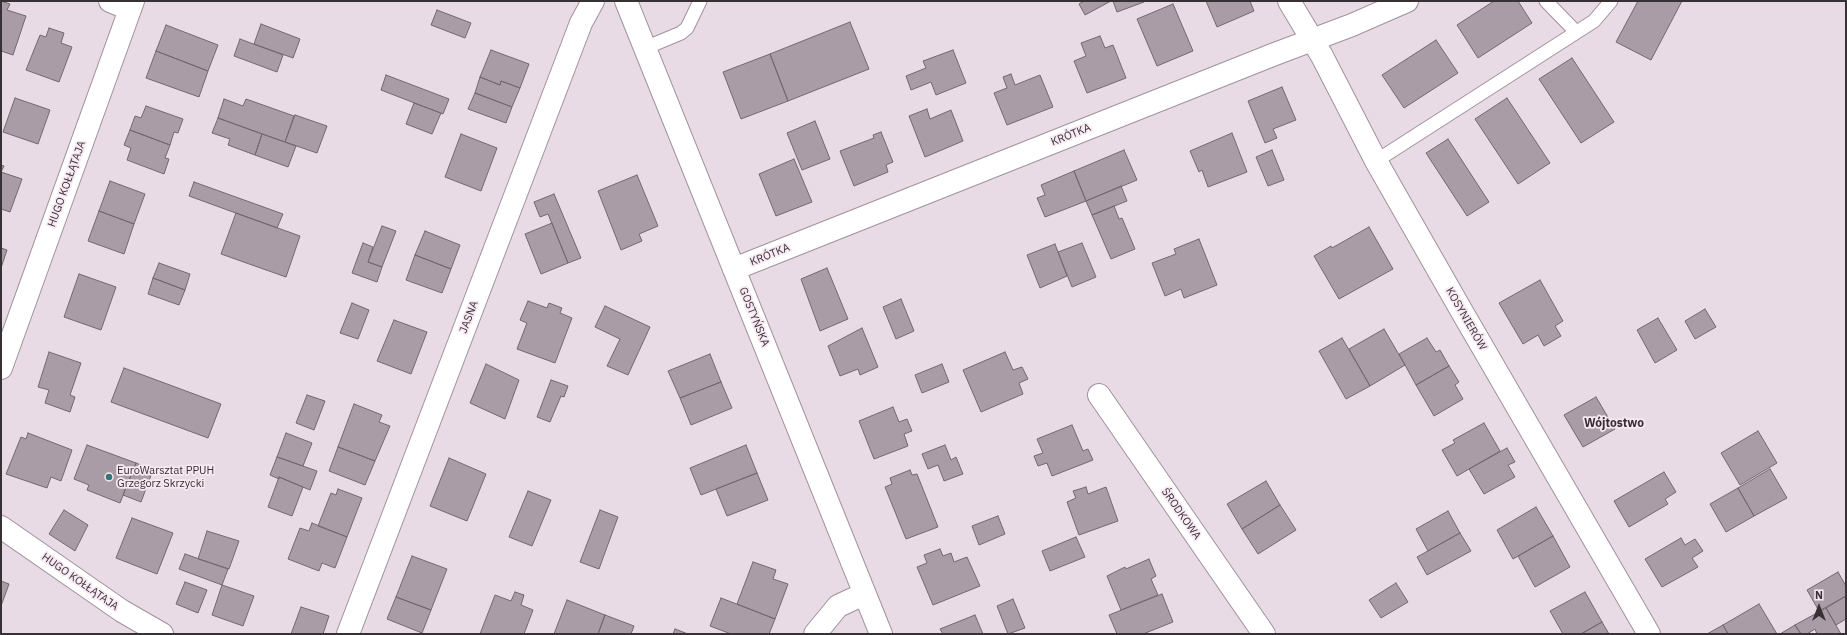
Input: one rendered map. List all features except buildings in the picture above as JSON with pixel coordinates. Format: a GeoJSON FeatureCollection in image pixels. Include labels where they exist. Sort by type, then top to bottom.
{"type":"FeatureCollection","features":[{"type":"Feature","properties":{"kind":"street"},"geometry":{"type":"LineString","coordinates":[[110,1],[132,5]]}},
{"type":"Feature","properties":{"kind":"street","name":"JASNA"},"geometry":{"type":"LineString","coordinates":[[348,634],[578,31],[593,1]]}},
{"type":"Feature","properties":{"kind":"street","name":"GOSTYŃSKA"},"geometry":{"type":"LineString","coordinates":[[626,1],[880,634]]}},
{"type":"Feature","properties":{"kind":"street","name":"KOSYNIERÓW"},"geometry":{"type":"LineString","coordinates":[[1289,1],[1312,40],[1376,161],[1649,634]]}},
{"type":"Feature","properties":{"kind":"street","name":"KRÓTKA"},"geometry":{"type":"LineString","coordinates":[[734,268],[1312,40],[1407,1]]}},
{"type":"Feature","properties":{"kind":"street","name":"HUGO KOŁŁĄTAJA"},"geometry":{"type":"LineString","coordinates":[[1,368],[7,332],[132,5]]}},
{"type":"Feature","properties":{"kind":"street","name":"ŚRODKOWA"},"geometry":{"type":"LineString","coordinates":[[1099,395],[1264,634]]}},
{"type":"Feature","properties":{"kind":"street","name":"HUGO KOŁŁĄTAJA"},"geometry":{"type":"LineString","coordinates":[[1,526],[122,611],[162,634]]}},
{"type":"Feature","properties":{"kind":"street"},"geometry":{"type":"LineString","coordinates":[[815,634],[838,606],[864,594]]}},
{"type":"Feature","properties":{"kind":"lane"},"geometry":{"type":"LineString","coordinates":[[645,48],[681,33],[687,28],[700,1]]}},
{"type":"Feature","properties":{"kind":"lane"},"geometry":{"type":"LineString","coordinates":[[1546,1],[1576,32]]}},
{"type":"Feature","properties":{"kind":"lane"},"geometry":{"type":"LineString","coordinates":[[1376,161],[1594,21],[1611,1]]}},
{"type":"Feature","properties":{"kind":"place","name":"EuroWarsztat PPUH Grzegorz Skrzycki"},"geometry":{"type":"Point","coordinates":[109,477]}},
{"type":"Feature","properties":{"kind":"district","name":"Wójtostwo"},"geometry":{"type":"Point","coordinates":[1614,424]}}]}
